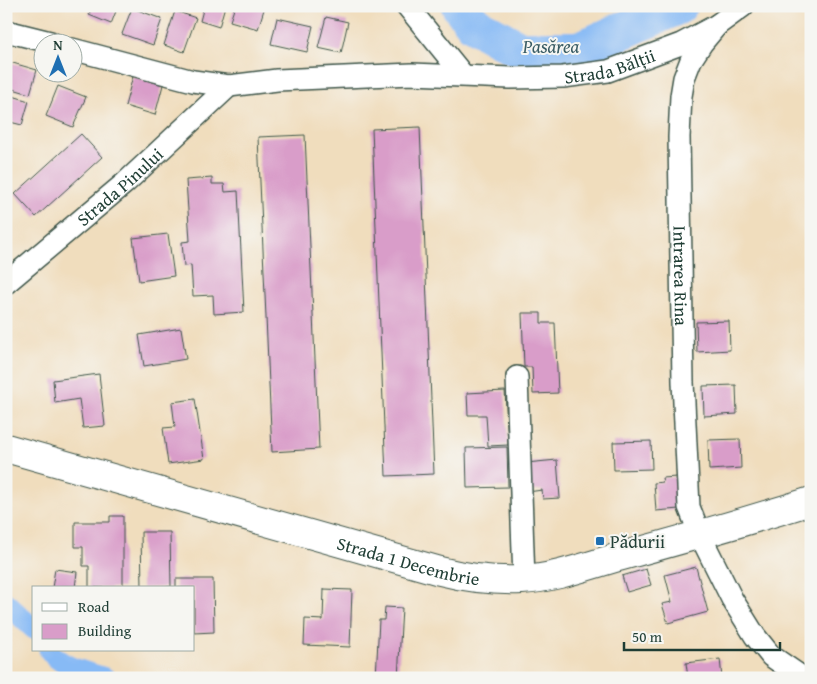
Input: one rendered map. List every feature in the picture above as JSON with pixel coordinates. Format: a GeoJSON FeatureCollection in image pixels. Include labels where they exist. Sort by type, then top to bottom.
{"type":"FeatureCollection","features":[{"type":"Feature","properties":{"kind":"main road","name":"Strada 1 Decembrie"},"geometry":{"type":"LineString","coordinates":[[7,443],[440,571],[464,577],[491,580],[524,580],[557,574],[700,535],[811,501]]}},
{"type":"Feature","properties":{"kind":"street"},"geometry":{"type":"LineString","coordinates":[[407,6],[463,75]]}},
{"type":"Feature","properties":{"kind":"street","name":"Strada Bălții"},"geometry":{"type":"LineString","coordinates":[[82,51],[193,81],[229,86],[296,79],[412,74],[510,78],[563,77],[608,71],[681,44],[718,25],[743,6]]}},
{"type":"Feature","properties":{"kind":"street","name":"Intrarea Rina"},"geometry":{"type":"LineString","coordinates":[[718,25],[702,43],[691,60],[684,78],[682,96],[680,137],[683,373],[689,507],[700,535],[732,599],[755,636],[771,656],[803,678]]}},
{"type":"Feature","properties":{"kind":"street"},"geometry":{"type":"LineString","coordinates":[[6,31],[32,38]]}},
{"type":"Feature","properties":{"kind":"street","name":"Strada Pinului"},"geometry":{"type":"LineString","coordinates":[[6,283],[125,183],[229,86]]}},
{"type":"Feature","properties":{"kind":"street"},"geometry":{"type":"LineString","coordinates":[[517,377],[524,580]]}},
{"type":"Feature","properties":{"kind":"building"},"geometry":{"type":"Polygon","coordinates":[[[92,6],[118,6],[111,24],[89,15],[92,6]]]}},
{"type":"Feature","properties":{"kind":"building"},"geometry":{"type":"Polygon","coordinates":[[[204,6],[225,6],[219,27],[200,21],[204,6]]]}},
{"type":"Feature","properties":{"kind":"building"},"geometry":{"type":"Polygon","coordinates":[[[235,6],[265,6],[258,29],[230,21],[235,6]]]}},
{"type":"Feature","properties":{"kind":"building"},"geometry":{"type":"Polygon","coordinates":[[[132,8],[162,19],[153,45],[122,34],[132,8]]]}},
{"type":"Feature","properties":{"kind":"building"},"geometry":{"type":"Polygon","coordinates":[[[175,11],[196,18],[184,52],[164,45],[175,11]]]}},
{"type":"Feature","properties":{"kind":"building"},"geometry":{"type":"Polygon","coordinates":[[[326,17],[348,22],[341,53],[318,48],[326,17]]]}},
{"type":"Feature","properties":{"kind":"building"},"geometry":{"type":"Polygon","coordinates":[[[277,18],[313,26],[307,52],[271,44],[277,18]]]}},
{"type":"Feature","properties":{"kind":"building"},"geometry":{"type":"Polygon","coordinates":[[[6,61],[32,69],[34,82],[30,94],[6,87],[6,61]]]}},
{"type":"Feature","properties":{"kind":"building"},"geometry":{"type":"Polygon","coordinates":[[[133,76],[163,85],[155,115],[125,106],[133,76]]]}},
{"type":"Feature","properties":{"kind":"building"},"geometry":{"type":"Polygon","coordinates":[[[58,86],[86,97],[73,127],[46,116],[58,86]]]}},
{"type":"Feature","properties":{"kind":"building"},"geometry":{"type":"Polygon","coordinates":[[[6,94],[29,101],[22,125],[6,121],[6,94]]]}},
{"type":"Feature","properties":{"kind":"building"},"geometry":{"type":"Polygon","coordinates":[[[420,127],[434,474],[386,476],[372,129],[420,127]]]}},
{"type":"Feature","properties":{"kind":"building"},"geometry":{"type":"Polygon","coordinates":[[[81,134],[102,157],[36,217],[15,194],[81,134]]]}},
{"type":"Feature","properties":{"kind":"building"},"geometry":{"type":"Polygon","coordinates":[[[305,135],[319,449],[272,452],[258,137],[305,135]]]}},
{"type":"Feature","properties":{"kind":"building"},"geometry":{"type":"Polygon","coordinates":[[[212,178],[212,184],[224,184],[225,192],[238,191],[244,312],[214,314],[213,295],[193,296],[191,265],[184,266],[182,242],[190,241],[186,180],[212,178]]]}},
{"type":"Feature","properties":{"kind":"building"},"geometry":{"type":"Polygon","coordinates":[[[168,234],[174,276],[139,281],[133,238],[168,234]]]}},
{"type":"Feature","properties":{"kind":"building"},"geometry":{"type":"Polygon","coordinates":[[[522,313],[541,313],[541,323],[555,323],[558,393],[533,394],[532,367],[524,367],[522,313]]]}},
{"type":"Feature","properties":{"kind":"building"},"geometry":{"type":"Polygon","coordinates":[[[729,321],[730,350],[697,352],[696,322],[729,321]]]}},
{"type":"Feature","properties":{"kind":"building"},"geometry":{"type":"Polygon","coordinates":[[[181,328],[186,359],[144,366],[139,335],[181,328]]]}},
{"type":"Feature","properties":{"kind":"building"},"geometry":{"type":"Polygon","coordinates":[[[99,374],[105,426],[83,428],[79,399],[55,403],[53,380],[99,374]]]}},
{"type":"Feature","properties":{"kind":"building"},"geometry":{"type":"Polygon","coordinates":[[[736,385],[737,414],[704,416],[703,386],[736,385]]]}},
{"type":"Feature","properties":{"kind":"building"},"geometry":{"type":"Polygon","coordinates":[[[505,391],[508,445],[488,446],[486,415],[468,415],[467,393],[505,391]]]}},
{"type":"Feature","properties":{"kind":"building"},"geometry":{"type":"Polygon","coordinates":[[[195,399],[204,459],[168,464],[163,428],[175,427],[172,402],[195,399]]]}},
{"type":"Feature","properties":{"kind":"building"},"geometry":{"type":"Polygon","coordinates":[[[740,439],[741,468],[709,470],[708,440],[740,439]]]}},
{"type":"Feature","properties":{"kind":"building"},"geometry":{"type":"Polygon","coordinates":[[[651,441],[652,469],[614,470],[613,442],[651,441]]]}},
{"type":"Feature","properties":{"kind":"building"},"geometry":{"type":"Polygon","coordinates":[[[507,447],[508,487],[467,488],[466,448],[507,447]]]}},
{"type":"Feature","properties":{"kind":"building"},"geometry":{"type":"Polygon","coordinates":[[[557,460],[560,498],[543,499],[542,490],[528,492],[526,463],[557,460]]]}},
{"type":"Feature","properties":{"kind":"building"},"geometry":{"type":"Polygon","coordinates":[[[677,477],[679,509],[656,511],[654,483],[663,482],[662,478],[677,477]]]}},
{"type":"Feature","properties":{"kind":"building"},"geometry":{"type":"Polygon","coordinates":[[[110,516],[123,516],[123,586],[89,586],[89,566],[83,566],[83,547],[75,547],[75,522],[110,522],[110,516]]]}},
{"type":"Feature","properties":{"kind":"building"},"geometry":{"type":"Polygon","coordinates":[[[141,532],[170,532],[171,586],[142,586],[141,532]]]}},
{"type":"Feature","properties":{"kind":"building"},"geometry":{"type":"Polygon","coordinates":[[[696,567],[708,612],[668,623],[662,604],[672,602],[665,575],[696,567]]]}},
{"type":"Feature","properties":{"kind":"building"},"geometry":{"type":"Polygon","coordinates":[[[55,569],[77,572],[75,586],[52,586],[55,569]]]}},
{"type":"Feature","properties":{"kind":"building"},"geometry":{"type":"Polygon","coordinates":[[[646,569],[651,585],[627,592],[622,576],[646,569]]]}},
{"type":"Feature","properties":{"kind":"building"},"geometry":{"type":"Polygon","coordinates":[[[176,579],[213,579],[214,632],[195,633],[195,586],[176,586],[176,579]]]}},
{"type":"Feature","properties":{"kind":"building"},"geometry":{"type":"Polygon","coordinates":[[[324,589],[352,590],[350,647],[304,645],[305,619],[323,620],[324,589]]]}},
{"type":"Feature","properties":{"kind":"building"},"geometry":{"type":"Polygon","coordinates":[[[385,607],[402,608],[398,678],[376,678],[379,620],[384,620],[385,607]]]}},
{"type":"Feature","properties":{"kind":"building"},"geometry":{"type":"Polygon","coordinates":[[[720,659],[722,678],[688,678],[686,663],[720,659]]]}},
{"type":"Feature","properties":{"kind":"waterway","name":"Pasărea"},"geometry":{"type":"LineString","coordinates":[[460,6],[474,24],[520,50],[579,50],[678,6]]}},
{"type":"Feature","properties":{"kind":"waterway"},"geometry":{"type":"LineString","coordinates":[[6,603],[32,627]]}},
{"type":"Feature","properties":{"kind":"waterway"},"geometry":{"type":"LineString","coordinates":[[51,652],[67,665],[105,678]]}},
{"type":"Feature","properties":{"kind":"place","name":"Pădurii"},"geometry":{"type":"Point","coordinates":[600,541]}}]}
